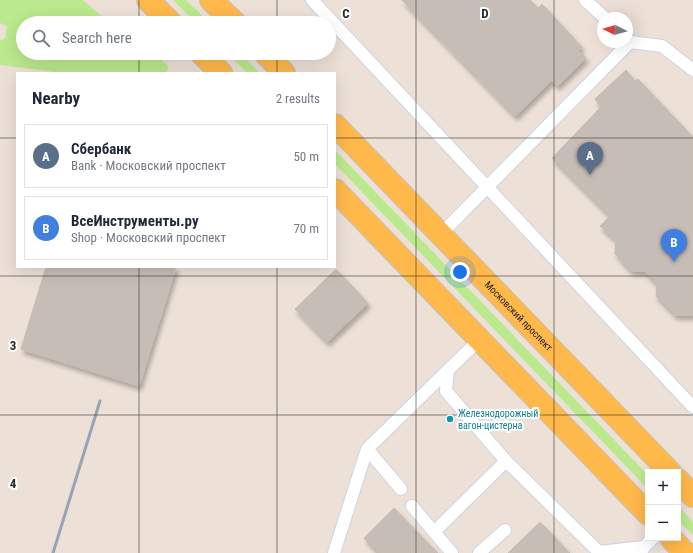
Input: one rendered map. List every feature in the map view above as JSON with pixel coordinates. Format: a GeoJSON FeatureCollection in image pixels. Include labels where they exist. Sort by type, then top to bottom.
{"type":"FeatureCollection","features":[{"type":"Feature","properties":{"kind":"main road"},"geometry":{"type":"LineString","coordinates":[[148,0],[164,16]]}},
{"type":"Feature","properties":{"kind":"main road"},"geometry":{"type":"LineString","coordinates":[[212,0],[228,16]]}},
{"type":"Feature","properties":{"kind":"main road"},"geometry":{"type":"LineString","coordinates":[[208,60],[220,72]]}},
{"type":"Feature","properties":{"kind":"main road"},"geometry":{"type":"LineString","coordinates":[[272,60],[283,72]]}},
{"type":"Feature","properties":{"kind":"main road","name":"Московский проспект"},"geometry":{"type":"LineString","coordinates":[[336,126],[667,469]]}},
{"type":"Feature","properties":{"kind":"main road"},"geometry":{"type":"LineString","coordinates":[[336,191],[645,511]]}},
{"type":"Feature","properties":{"kind":"main road"},"geometry":{"type":"LineString","coordinates":[[681,483],[693,496]]}},
{"type":"Feature","properties":{"kind":"main road"},"geometry":{"type":"LineString","coordinates":[[674,541],[685,553]]}},
{"type":"Feature","properties":{"kind":"lane"},"geometry":{"type":"LineString","coordinates":[[312,0],[327,16]]}},
{"type":"Feature","properties":{"kind":"lane"},"geometry":{"type":"LineString","coordinates":[[586,0],[598,12]]}},
{"type":"Feature","properties":{"kind":"lane"},"geometry":{"type":"LineString","coordinates":[[336,26],[693,407]]}},
{"type":"Feature","properties":{"kind":"lane"},"geometry":{"type":"LineString","coordinates":[[633,42],[662,46],[693,70]]}},
{"type":"Feature","properties":{"kind":"lane"},"geometry":{"type":"LineString","coordinates":[[440,234],[622,48]]}},
{"type":"Feature","properties":{"kind":"lane"},"geometry":{"type":"LineString","coordinates":[[334,553],[366,450],[479,340]]}},
{"type":"Feature","properties":{"kind":"lane"},"geometry":{"type":"LineString","coordinates":[[448,370],[446,391],[506,461],[600,552],[643,550],[650,541]]}},
{"type":"Feature","properties":{"kind":"lane"},"geometry":{"type":"LineString","coordinates":[[366,450],[401,489]]}},
{"type":"Feature","properties":{"kind":"lane"},"geometry":{"type":"LineString","coordinates":[[434,532],[506,461]]}},
{"type":"Feature","properties":{"kind":"lane"},"geometry":{"type":"LineString","coordinates":[[412,506],[452,553]]}},
{"type":"Feature","properties":{"kind":"lane"},"geometry":{"type":"LineString","coordinates":[[479,553],[504,530]]}},
{"type":"Feature","properties":{"kind":"green space"},"geometry":{"type":"Polygon","coordinates":[[[0,0],[83,0],[102,16],[16,16],[16,60],[162,60],[168,66],[167,72],[56,72],[0,65],[0,40],[5,39],[7,26],[0,23],[0,0]]]}},
{"type":"Feature","properties":{"kind":"green space"},"geometry":{"type":"Polygon","coordinates":[[[173,0],[186,0],[203,16],[189,16],[173,0]]]}},
{"type":"Feature","properties":{"kind":"green space"},"geometry":{"type":"Polygon","coordinates":[[[234,60],[247,60],[259,72],[246,72],[234,60]]]}},
{"type":"Feature","properties":{"kind":"green space"},"geometry":{"type":"Polygon","coordinates":[[[336,151],[645,472],[645,486],[336,165],[336,151]]]}},
{"type":"Feature","properties":{"kind":"green space"},"geometry":{"type":"Polygon","coordinates":[[[681,509],[693,522],[693,535],[681,523],[681,509]]]}},
{"type":"Feature","properties":{"kind":"building"},"geometry":{"type":"Polygon","coordinates":[[[402,0],[530,0],[538,8],[542,4],[582,47],[578,50],[586,58],[557,86],[552,80],[515,116],[402,0]]]}},
{"type":"Feature","properties":{"kind":"building"},"geometry":{"type":"Polygon","coordinates":[[[626,70],[635,81],[638,79],[693,137],[693,315],[675,315],[656,296],[657,284],[644,271],[631,271],[615,254],[616,240],[600,226],[610,216],[552,158],[601,107],[595,99],[626,70]]]}},
{"type":"Feature","properties":{"kind":"building"},"geometry":{"type":"Polygon","coordinates":[[[46,268],[176,268],[139,386],[21,349],[46,268]]]}},
{"type":"Feature","properties":{"kind":"building"},"geometry":{"type":"Polygon","coordinates":[[[336,269],[368,303],[327,342],[295,309],[336,269]]]}},
{"type":"Feature","properties":{"kind":"building"},"geometry":{"type":"Polygon","coordinates":[[[394,508],[438,553],[379,553],[364,538],[394,508]]]}},
{"type":"Feature","properties":{"kind":"building"},"geometry":{"type":"Polygon","coordinates":[[[540,522],[570,553],[508,553],[540,522]]]}},
{"type":"Feature","properties":{"kind":"railway"},"geometry":{"type":"LineString","coordinates":[[53,553],[100,401]]}},
{"type":"Feature","properties":{"kind":"place","name":"Сбербанк"},"geometry":{"type":"Point","coordinates":[590,175]}},
{"type":"Feature","properties":{"kind":"place","name":"ВсеИнструменты.ру"},"geometry":{"type":"Point","coordinates":[674,262]}},
{"type":"Feature","properties":{"kind":"place","name":"Железнодорожный вагон-цистерна"},"geometry":{"type":"Point","coordinates":[450,419]}}]}
